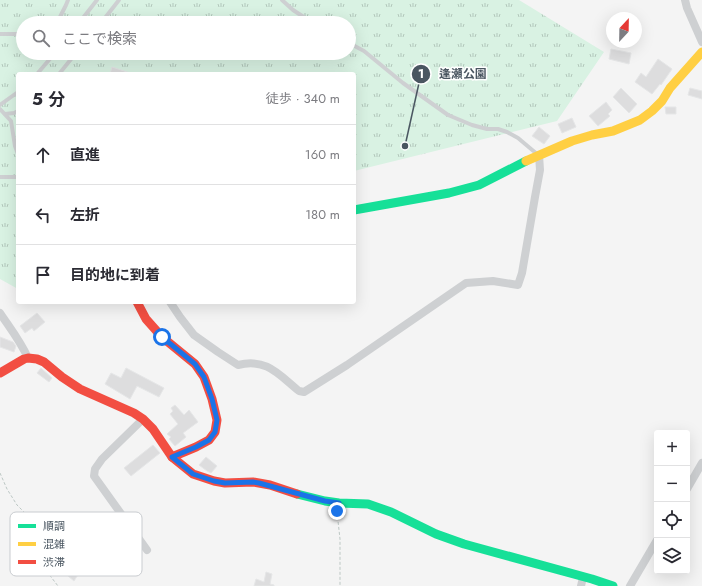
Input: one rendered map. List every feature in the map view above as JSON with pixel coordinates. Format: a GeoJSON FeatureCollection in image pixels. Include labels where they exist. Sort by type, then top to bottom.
{"type":"FeatureCollection","features":[{"type":"Feature","properties":{"kind":"street"},"geometry":{"type":"LineString","coordinates":[[685,0],[702,42]]}},
{"type":"Feature","properties":{"kind":"street"},"geometry":{"type":"LineString","coordinates":[[356,210],[449,193],[479,185],[539,155],[572,141],[613,130],[640,120],[657,106],[670,88],[702,52]]}},
{"type":"Feature","properties":{"kind":"street"},"geometry":{"type":"LineString","coordinates":[[171,304],[194,335],[218,352],[238,365],[247,363],[262,364],[271,368],[299,391],[304,392],[347,365],[466,283],[492,281],[518,285],[522,273],[540,170],[539,155]]}},
{"type":"Feature","properties":{"kind":"street"},"geometry":{"type":"LineString","coordinates":[[138,304],[146,319],[162,337],[195,364],[204,377],[212,399],[217,420],[215,432],[209,440],[172,457]]}},
{"type":"Feature","properties":{"kind":"street"},"geometry":{"type":"LineString","coordinates":[[0,313],[20,342],[28,358]]}},
{"type":"Feature","properties":{"kind":"street"},"geometry":{"type":"LineString","coordinates":[[0,373],[24,359],[37,359],[44,362],[62,377],[80,389],[134,413],[143,419],[153,428],[172,457],[193,474],[225,483],[253,482],[274,486],[325,501],[368,504],[391,512],[436,534],[464,544],[582,581],[592,579],[613,586]]}},
{"type":"Feature","properties":{"kind":"street"},"geometry":{"type":"LineString","coordinates":[[120,512],[94,476],[95,469],[102,459],[143,419]]}},
{"type":"Feature","properties":{"kind":"street"},"geometry":{"type":"LineString","coordinates":[[690,484],[702,463]]}},
{"type":"Feature","properties":{"kind":"street"},"geometry":{"type":"LineString","coordinates":[[142,543],[147,550]]}},
{"type":"Feature","properties":{"kind":"street"},"geometry":{"type":"LineString","coordinates":[[630,586],[654,545]]}},
{"type":"Feature","properties":{"kind":"lane"},"geometry":{"type":"LineString","coordinates":[[60,16],[68,0]]}},
{"type":"Feature","properties":{"kind":"lane"},"geometry":{"type":"LineString","coordinates":[[84,16],[97,0]]}},
{"type":"Feature","properties":{"kind":"lane"},"geometry":{"type":"LineString","coordinates":[[106,16],[119,0]]}},
{"type":"Feature","properties":{"kind":"lane"},"geometry":{"type":"LineString","coordinates":[[282,0],[302,16]]}},
{"type":"Feature","properties":{"kind":"lane"},"geometry":{"type":"LineString","coordinates":[[0,34],[16,34]]}},
{"type":"Feature","properties":{"kind":"lane"},"geometry":{"type":"LineString","coordinates":[[356,47],[364,51],[403,84],[448,115],[472,125],[507,132],[518,138],[539,155]]}},
{"type":"Feature","properties":{"kind":"lane"},"geometry":{"type":"LineString","coordinates":[[39,72],[49,60]]}},
{"type":"Feature","properties":{"kind":"lane"},"geometry":{"type":"LineString","coordinates":[[61,72],[70,60]]}},
{"type":"Feature","properties":{"kind":"lane"},"geometry":{"type":"LineString","coordinates":[[0,105],[16,93]]}},
{"type":"Feature","properties":{"kind":"lane"},"geometry":{"type":"LineString","coordinates":[[0,109],[11,121],[16,149]]}},
{"type":"Feature","properties":{"kind":"lane"},"geometry":{"type":"LineString","coordinates":[[5,114],[16,112]]}},
{"type":"Feature","properties":{"kind":"lane"},"geometry":{"type":"LineString","coordinates":[[0,177],[16,177]]}},
{"type":"Feature","properties":{"kind":"path"},"geometry":{"type":"LineString","coordinates":[[0,473],[7,489],[17,505],[24,512]]}},
{"type":"Feature","properties":{"kind":"path"},"geometry":{"type":"LineString","coordinates":[[339,503],[337,511],[340,539],[340,586]]}},
{"type":"Feature","properties":{"kind":"path"},"geometry":{"type":"LineString","coordinates":[[50,576],[58,586]]}},
{"type":"Feature","properties":{"kind":"green space"},"geometry":{"type":"Polygon","coordinates":[[[0,0],[519,0],[604,52],[557,121],[356,171],[356,72],[16,72],[16,288],[0,279],[0,0]]]}},
{"type":"Feature","properties":{"kind":"building"},"geometry":{"type":"Polygon","coordinates":[[[611,49],[631,53],[629,64],[609,59],[611,49]]]}},
{"type":"Feature","properties":{"kind":"building"},"geometry":{"type":"Polygon","coordinates":[[[658,59],[672,69],[661,85],[660,84],[652,94],[635,82],[641,73],[646,77],[658,59]]]}},
{"type":"Feature","properties":{"kind":"building"},"geometry":{"type":"Polygon","coordinates":[[[112,67],[127,72],[111,72],[112,67]]]}},
{"type":"Feature","properties":{"kind":"building"},"geometry":{"type":"Polygon","coordinates":[[[621,88],[637,104],[629,113],[613,97],[621,88]]]}},
{"type":"Feature","properties":{"kind":"building"},"geometry":{"type":"Polygon","coordinates":[[[690,88],[702,91],[702,99],[688,95],[690,88]]]}},
{"type":"Feature","properties":{"kind":"building"},"geometry":{"type":"Polygon","coordinates":[[[606,102],[612,110],[608,114],[610,116],[598,126],[589,116],[606,102]]]}},
{"type":"Feature","properties":{"kind":"building"},"geometry":{"type":"Polygon","coordinates":[[[665,107],[676,107],[676,114],[666,114],[665,107]]]}},
{"type":"Feature","properties":{"kind":"building"},"geometry":{"type":"Polygon","coordinates":[[[572,118],[576,127],[562,133],[558,124],[572,118]]]}},
{"type":"Feature","properties":{"kind":"building"},"geometry":{"type":"Polygon","coordinates":[[[539,127],[550,136],[544,144],[532,136],[539,127]]]}},
{"type":"Feature","properties":{"kind":"building"},"geometry":{"type":"Polygon","coordinates":[[[37,313],[45,322],[34,331],[32,328],[25,333],[20,326],[37,313]]]}},
{"type":"Feature","properties":{"kind":"building"},"geometry":{"type":"Polygon","coordinates":[[[0,337],[13,342],[16,346],[14,352],[0,347],[0,337]]]}},
{"type":"Feature","properties":{"kind":"building"},"geometry":{"type":"Polygon","coordinates":[[[41,368],[52,378],[49,382],[37,373],[41,368]]]}},
{"type":"Feature","properties":{"kind":"building"},"geometry":{"type":"Polygon","coordinates":[[[126,368],[164,388],[159,397],[137,386],[130,399],[105,384],[111,373],[121,378],[126,368]]]}},
{"type":"Feature","properties":{"kind":"building"},"geometry":{"type":"Polygon","coordinates":[[[175,405],[184,415],[189,410],[198,422],[183,433],[186,437],[175,446],[169,439],[171,437],[167,434],[178,424],[170,414],[173,411],[171,408],[175,405]]]}},
{"type":"Feature","properties":{"kind":"building"},"geometry":{"type":"Polygon","coordinates":[[[153,445],[160,453],[131,476],[124,468],[153,445]]]}},
{"type":"Feature","properties":{"kind":"building"},"geometry":{"type":"Polygon","coordinates":[[[206,457],[217,466],[211,473],[199,465],[206,457]]]}},
{"type":"Feature","properties":{"kind":"building"},"geometry":{"type":"Polygon","coordinates":[[[266,572],[272,574],[270,584],[274,586],[254,586],[256,579],[264,582],[266,572]]]}},
{"type":"Feature","properties":{"kind":"building"},"geometry":{"type":"Polygon","coordinates":[[[68,576],[77,576],[74,581],[68,576]]]}},
{"type":"Feature","properties":{"kind":"traffic: fast"},"geometry":{"type":"LineString","coordinates":[[356,210],[449,193],[479,185],[526,161]]}},
{"type":"Feature","properties":{"kind":"traffic: fast"},"geometry":{"type":"LineString","coordinates":[[297,494],[339,503],[368,504],[391,512],[436,534],[464,544],[613,586]]}},
{"type":"Feature","properties":{"kind":"traffic: slow"},"geometry":{"type":"LineString","coordinates":[[526,161],[572,141],[613,131],[640,120],[662,101],[670,88],[702,52]]}},
{"type":"Feature","properties":{"kind":"traffic: jam"},"geometry":{"type":"LineString","coordinates":[[138,304],[146,319],[162,337],[195,364],[204,377],[212,399],[217,420],[215,432],[209,440],[172,457]]}},
{"type":"Feature","properties":{"kind":"traffic: jam"},"geometry":{"type":"LineString","coordinates":[[0,373],[24,359],[37,359],[44,362],[62,377],[80,389],[134,413],[143,419],[153,429],[172,457],[193,474],[225,483],[253,482],[270,485],[297,494]]}},
{"type":"Feature","properties":{"kind":"place","name":"逢瀬公園"},"geometry":{"type":"Point","coordinates":[405,146]}},
{"type":"Feature","properties":{"kind":"route"},"geometry":{"type":"LineString","coordinates":[[162,337],[195,364],[204,377],[212,399],[217,420],[215,432],[209,440],[172,457],[193,474],[214,481],[225,483],[253,482],[270,485],[308,497],[339,503],[337,511]]}}]}
